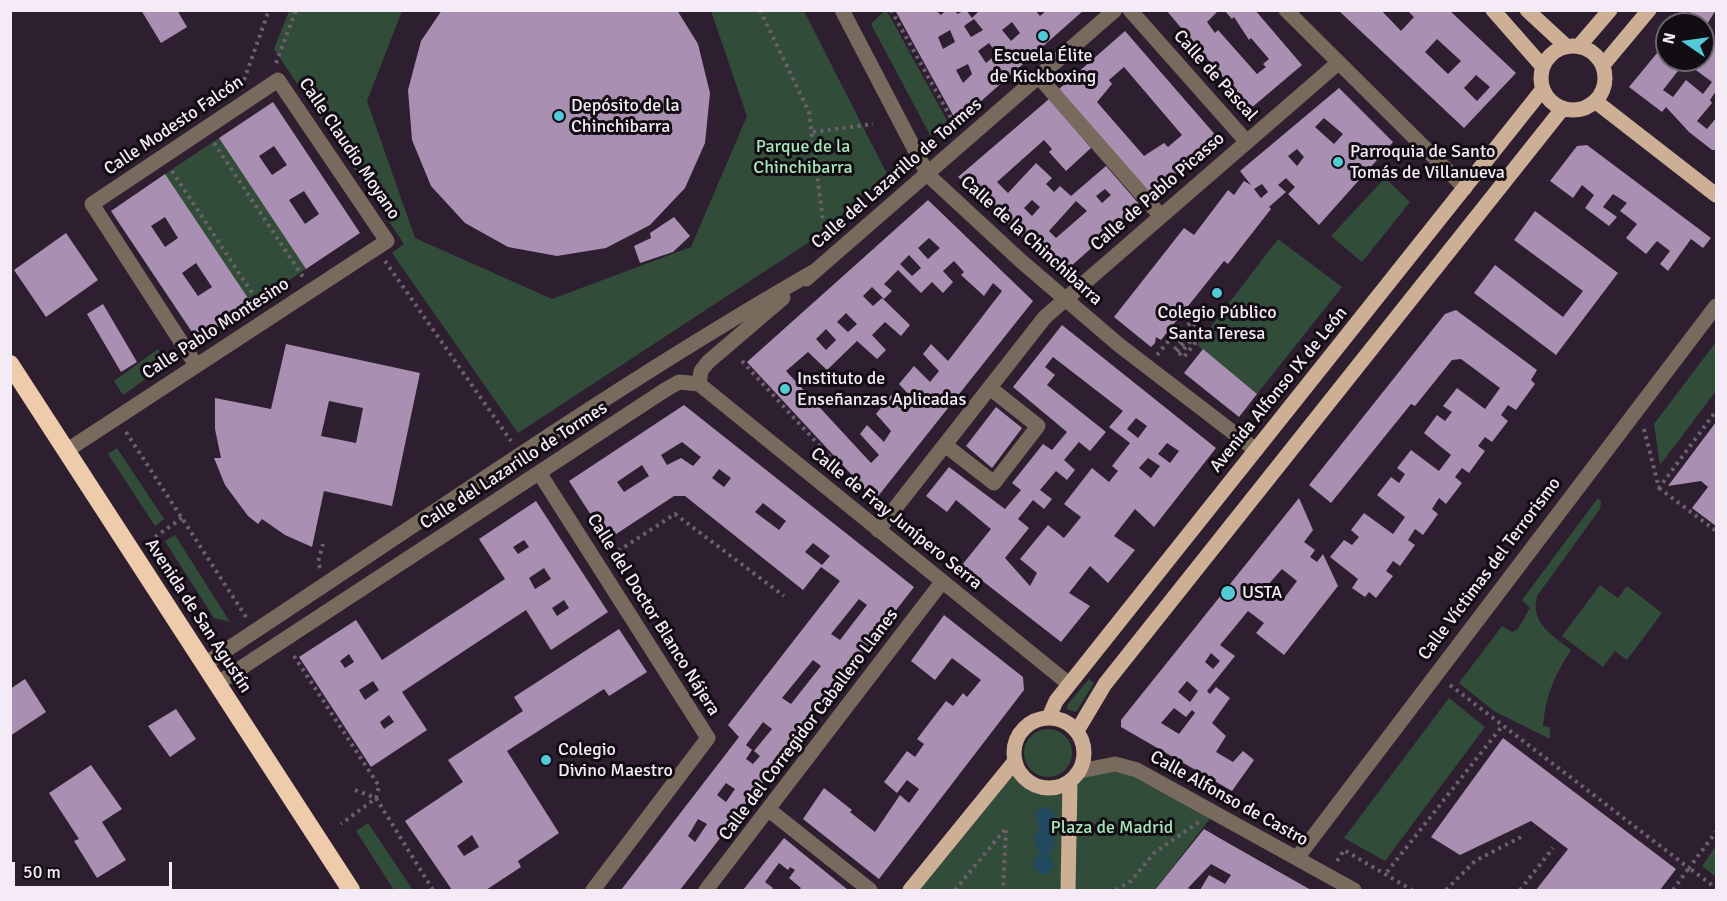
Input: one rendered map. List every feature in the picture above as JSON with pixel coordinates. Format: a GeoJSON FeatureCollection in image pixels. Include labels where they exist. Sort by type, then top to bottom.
{"type":"FeatureCollection","features":[{"type":"Feature","properties":{"kind":"highway","name":"Avenida de San Agustín"},"geometry":{"type":"LineString","coordinates":[[10,364],[351,891]]}},
{"type":"Feature","properties":{"kind":"main road"},"geometry":{"type":"LineString","coordinates":[[1493,10],[1543,67]]}},
{"type":"Feature","properties":{"kind":"main road"},"geometry":{"type":"LineString","coordinates":[[1527,10],[1572,46],[1597,56],[1603,65],[1604,84],[1595,101],[1574,110],[1563,108],[1551,101],[1543,89],[1543,67],[1552,54],[1572,46],[1610,10]]}},
{"type":"Feature","properties":{"kind":"main road"},"geometry":{"type":"LineString","coordinates":[[1603,65],[1649,10]]}},
{"type":"Feature","properties":{"kind":"main road","name":"Avenida Alfonso IX de León"},"geometry":{"type":"LineString","coordinates":[[1049,717],[1056,701],[1069,684],[1543,89]]}},
{"type":"Feature","properties":{"kind":"main road"},"geometry":{"type":"LineString","coordinates":[[1595,101],[1715,190]]}},
{"type":"Feature","properties":{"kind":"main road"},"geometry":{"type":"LineString","coordinates":[[1077,731],[1106,684],[1563,108]]}},
{"type":"Feature","properties":{"kind":"main road"},"geometry":{"type":"LineString","coordinates":[[1049,717],[1065,721],[1077,731],[1084,746],[1083,763],[1075,776],[1060,787],[1037,786],[1027,781],[1015,761],[1014,749],[1018,736],[1026,726],[1049,717]]}},
{"type":"Feature","properties":{"kind":"main road"},"geometry":{"type":"LineString","coordinates":[[910,891],[1015,761]]}},
{"type":"Feature","properties":{"kind":"main road"},"geometry":{"type":"LineString","coordinates":[[1068,891],[1075,776]]}},
{"type":"Feature","properties":{"kind":"street","name":"Calle del Lazarillo de Tormes"},"geometry":{"type":"LineString","coordinates":[[218,683],[679,382],[699,384],[701,371],[708,362],[928,175],[1115,10]]}},
{"type":"Feature","properties":{"kind":"street","name":"Calle de Pascal"},"geometry":{"type":"LineString","coordinates":[[1130,10],[1246,141]]}},
{"type":"Feature","properties":{"kind":"street"},"geometry":{"type":"LineString","coordinates":[[1286,10],[1465,188]]}},
{"type":"Feature","properties":{"kind":"street","name":"Calle de la Chinchibarra"},"geometry":{"type":"LineString","coordinates":[[846,13],[928,175],[1119,345],[1256,450]]}},
{"type":"Feature","properties":{"kind":"street","name":"Calle de Pablo Picasso"},"geometry":{"type":"LineString","coordinates":[[878,530],[1045,317],[1338,63]]}},
{"type":"Feature","properties":{"kind":"street"},"geometry":{"type":"LineString","coordinates":[[1039,77],[1160,215]]}},
{"type":"Feature","properties":{"kind":"street","name":"Calle Modesto Falcón"},"geometry":{"type":"LineString","coordinates":[[196,365],[92,204],[278,80]]}},
{"type":"Feature","properties":{"kind":"street","name":"Calle Claudio Moyano"},"geometry":{"type":"LineString","coordinates":[[278,80],[381,244]]}},
{"type":"Feature","properties":{"kind":"street","name":"Calle Pablo Montesino"},"geometry":{"type":"LineString","coordinates":[[66,450],[381,244]]}},
{"type":"Feature","properties":{"kind":"street","name":"Calle del Lazarillo de Tormes"},"geometry":{"type":"LineString","coordinates":[[205,664],[516,457],[723,324],[813,272]]}},
{"type":"Feature","properties":{"kind":"street","name":"Calle Víctimas del Terrorismo"},"geometry":{"type":"LineString","coordinates":[[1297,858],[1716,306]]}},
{"type":"Feature","properties":{"kind":"street","name":"Calle de Fray Junípero Serra"},"geometry":{"type":"LineString","coordinates":[[699,384],[1069,684]]}},
{"type":"Feature","properties":{"kind":"street"},"geometry":{"type":"LineString","coordinates":[[945,445],[994,483],[1038,426],[990,388]]}},
{"type":"Feature","properties":{"kind":"street","name":"Calle del Doctor Blanco Nájera"},"geometry":{"type":"LineString","coordinates":[[540,474],[708,738],[593,891]]}},
{"type":"Feature","properties":{"kind":"street","name":"Calle del Corregidor Caballero Llanes"},"geometry":{"type":"LineString","coordinates":[[706,891],[942,582]]}},
{"type":"Feature","properties":{"kind":"street","name":"Calle Alfonso de Castro"},"geometry":{"type":"LineString","coordinates":[[1075,776],[1115,764],[1137,770],[1354,891]]}},
{"type":"Feature","properties":{"kind":"street"},"geometry":{"type":"LineString","coordinates":[[769,810],[870,891]]}},
{"type":"Feature","properties":{"kind":"path"},"geometry":{"type":"LineString","coordinates":[[251,99],[244,80],[269,10]]}},
{"type":"Feature","properties":{"kind":"path"},"geometry":{"type":"LineString","coordinates":[[278,80],[276,63],[296,10]]}},
{"type":"Feature","properties":{"kind":"path"},"geometry":{"type":"LineString","coordinates":[[760,10],[809,112],[825,237]]}},
{"type":"Feature","properties":{"kind":"path"},"geometry":{"type":"LineString","coordinates":[[891,10],[956,128]]}},
{"type":"Feature","properties":{"kind":"path"},"geometry":{"type":"LineString","coordinates":[[813,132],[873,124]]}},
{"type":"Feature","properties":{"kind":"path"},"geometry":{"type":"LineString","coordinates":[[205,130],[311,290]]}},
{"type":"Feature","properties":{"kind":"path"},"geometry":{"type":"LineString","coordinates":[[163,158],[269,318]]}},
{"type":"Feature","properties":{"kind":"path"},"geometry":{"type":"LineString","coordinates":[[381,244],[511,442]]}},
{"type":"Feature","properties":{"kind":"path"},"geometry":{"type":"LineString","coordinates":[[1157,355],[1175,333],[1182,333],[1198,313],[1201,316],[1174,350],[1177,352],[1195,329],[1198,332],[1180,354],[1184,357],[1206,329]]}},
{"type":"Feature","properties":{"kind":"path"},"geometry":{"type":"LineString","coordinates":[[742,362],[867,497]]}},
{"type":"Feature","properties":{"kind":"path"},"geometry":{"type":"LineString","coordinates":[[1659,488],[1716,411]]}},
{"type":"Feature","properties":{"kind":"path"},"geometry":{"type":"LineString","coordinates":[[117,417],[246,618]]}},
{"type":"Feature","properties":{"kind":"path"},"geometry":{"type":"LineString","coordinates":[[1644,428],[1659,488],[1716,531]]}},
{"type":"Feature","properties":{"kind":"path"},"geometry":{"type":"LineString","coordinates":[[615,552],[675,514],[784,596]]}},
{"type":"Feature","properties":{"kind":"path"},"geometry":{"type":"LineString","coordinates":[[154,537],[182,518]]}},
{"type":"Feature","properties":{"kind":"path"},"geometry":{"type":"LineString","coordinates":[[320,568],[318,562],[324,544]]}},
{"type":"Feature","properties":{"kind":"path"},"geometry":{"type":"LineString","coordinates":[[294,656],[379,786],[375,798],[341,824]]}},
{"type":"Feature","properties":{"kind":"path"},"geometry":{"type":"LineString","coordinates":[[1449,685],[1716,888]]}},
{"type":"Feature","properties":{"kind":"path"},"geometry":{"type":"LineString","coordinates":[[1387,872],[1503,725]]}},
{"type":"Feature","properties":{"kind":"path"},"geometry":{"type":"LineString","coordinates":[[355,790],[375,798],[433,891]]}},
{"type":"Feature","properties":{"kind":"path"},"geometry":{"type":"LineString","coordinates":[[955,891],[1006,828],[1003,891]]}},
{"type":"Feature","properties":{"kind":"path"},"geometry":{"type":"LineString","coordinates":[[1116,891],[1131,881],[1154,853],[1188,831]]}},
{"type":"Feature","properties":{"kind":"path"},"geometry":{"type":"LineString","coordinates":[[1673,891],[1716,832]]}},
{"type":"Feature","properties":{"kind":"path"},"geometry":{"type":"LineString","coordinates":[[1446,891],[1475,861],[1521,837]]}},
{"type":"Feature","properties":{"kind":"path"},"geometry":{"type":"LineString","coordinates":[[1520,891],[1553,848]]}},
{"type":"Feature","properties":{"kind":"path"},"geometry":{"type":"LineString","coordinates":[[1334,867],[1344,850],[1412,891]]}},
{"type":"Feature","properties":{"kind":"green space"},"geometry":{"type":"Polygon","coordinates":[[[885,10],[950,126],[940,134],[930,135],[871,24],[885,10]]]}},
{"type":"Feature","properties":{"kind":"green space","name":"Parque de la Chinchibarra"},"geometry":{"type":"Polygon","coordinates":[[[289,11],[402,11],[367,101],[415,238],[552,299],[691,247],[747,116],[711,11],[804,11],[887,174],[817,237],[518,433],[392,253],[404,244],[274,49],[289,11]]]}},
{"type":"Feature","properties":{"kind":"green space"},"geometry":{"type":"Polygon","coordinates":[[[219,138],[306,269],[252,304],[165,174],[219,138]]]}},
{"type":"Feature","properties":{"kind":"green space"},"geometry":{"type":"Polygon","coordinates":[[[1385,178],[1410,202],[1362,262],[1331,236],[1385,178]]]}},
{"type":"Feature","properties":{"kind":"green space"},"geometry":{"type":"Polygon","coordinates":[[[1278,239],[1342,287],[1257,394],[1197,345],[1278,239]]]}},
{"type":"Feature","properties":{"kind":"green space"},"geometry":{"type":"Polygon","coordinates":[[[1716,342],[1716,391],[1660,465],[1654,424],[1716,342]]]}},
{"type":"Feature","properties":{"kind":"green space"},"geometry":{"type":"Polygon","coordinates":[[[158,349],[167,364],[123,395],[114,381],[158,349]]]}},
{"type":"Feature","properties":{"kind":"green space"},"geometry":{"type":"Polygon","coordinates":[[[117,448],[164,519],[155,526],[108,454],[117,448]]]}},
{"type":"Feature","properties":{"kind":"green space"},"geometry":{"type":"Polygon","coordinates":[[[1598,498],[1601,502],[1600,509],[1537,596],[1537,614],[1544,628],[1571,650],[1560,668],[1546,705],[1543,726],[1550,727],[1550,739],[1494,711],[1459,683],[1502,626],[1512,632],[1518,629],[1530,608],[1522,600],[1598,498]]]}},
{"type":"Feature","properties":{"kind":"green space"},"geometry":{"type":"Polygon","coordinates":[[[175,535],[230,622],[214,618],[165,541],[175,535]]]}},
{"type":"Feature","properties":{"kind":"green space"},"geometry":{"type":"Polygon","coordinates":[[[1600,585],[1618,598],[1627,586],[1662,613],[1627,660],[1615,651],[1603,667],[1562,636],[1600,585]]]}},
{"type":"Feature","properties":{"kind":"green space"},"geometry":{"type":"Polygon","coordinates":[[[1089,679],[1094,683],[1076,712],[1067,709],[1068,704],[1089,679]]]}},
{"type":"Feature","properties":{"kind":"green space"},"geometry":{"type":"Polygon","coordinates":[[[1449,698],[1485,727],[1385,861],[1344,838],[1449,698]]]}},
{"type":"Feature","properties":{"kind":"green space"},"geometry":{"type":"Polygon","coordinates":[[[1048,729],[1065,736],[1072,753],[1065,770],[1048,777],[1031,770],[1024,753],[1031,736],[1048,729]]]}},
{"type":"Feature","properties":{"kind":"green space","name":"Plaza de Madrid"},"geometry":{"type":"Polygon","coordinates":[[[1015,761],[1027,781],[1048,788],[1060,787],[1075,777],[1115,764],[1215,812],[1155,890],[910,890],[1015,761]]]}},
{"type":"Feature","properties":{"kind":"green space"},"geometry":{"type":"Polygon","coordinates":[[[368,823],[413,890],[394,890],[356,831],[368,823]]]}},
{"type":"Feature","properties":{"kind":"green space"},"geometry":{"type":"Polygon","coordinates":[[[1716,846],[1716,877],[1702,866],[1716,846]]]}},
{"type":"Feature","properties":{"kind":"water"},"geometry":{"type":"Polygon","coordinates":[[[1045,806],[1055,813],[1055,820],[1050,826],[1055,844],[1049,855],[1054,866],[1046,875],[1039,874],[1033,865],[1039,851],[1034,838],[1040,828],[1035,813],[1045,806]]]}},
{"type":"Feature","properties":{"kind":"building"},"geometry":{"type":"Polygon","coordinates":[[[141,10],[177,10],[187,27],[161,43],[141,10]]]}},
{"type":"Feature","properties":{"kind":"building","name":"Depósito de la Chinchibarra"},"geometry":{"type":"Polygon","coordinates":[[[442,10],[677,10],[698,44],[710,93],[705,143],[685,188],[650,225],[606,248],[557,256],[508,247],[465,223],[431,186],[412,140],[408,90],[421,41],[442,10]]]}},
{"type":"Feature","properties":{"kind":"building"},"geometry":{"type":"Polygon","coordinates":[[[895,10],[935,10],[941,15],[946,10],[955,10],[957,14],[966,10],[972,18],[980,10],[1035,10],[1040,16],[1047,10],[1084,10],[962,118],[954,117],[895,10]],[[974,19],[964,26],[971,37],[983,30],[974,19]],[[1012,22],[1002,30],[1011,41],[1020,33],[1012,22]],[[950,30],[938,37],[943,49],[955,42],[950,30]],[[989,43],[978,51],[986,63],[997,54],[989,43]],[[968,64],[956,70],[963,83],[972,74],[968,64]]]}},
{"type":"Feature","properties":{"kind":"building"},"geometry":{"type":"Polygon","coordinates":[[[1166,10],[1219,10],[1207,22],[1215,33],[1218,30],[1257,74],[1266,67],[1263,64],[1269,59],[1251,38],[1249,40],[1234,17],[1232,19],[1224,10],[1255,10],[1302,65],[1250,109],[1166,10]]]}},
{"type":"Feature","properties":{"kind":"building"},"geometry":{"type":"Polygon","coordinates":[[[1338,10],[1381,10],[1401,31],[1414,17],[1407,10],[1449,10],[1516,73],[1464,128],[1338,10]],[[1437,39],[1425,52],[1448,74],[1461,61],[1437,39]],[[1476,75],[1464,88],[1477,101],[1490,87],[1476,75]]]}},
{"type":"Feature","properties":{"kind":"building"},"geometry":{"type":"Polygon","coordinates":[[[1692,10],[1716,10],[1715,12],[1690,12],[1692,10]]]}},
{"type":"Feature","properties":{"kind":"building"},"geometry":{"type":"Polygon","coordinates":[[[1125,31],[1218,138],[1151,196],[1059,89],[1125,31]],[[1124,67],[1109,80],[1112,84],[1097,102],[1144,156],[1164,143],[1168,147],[1182,135],[1124,67]]]}},
{"type":"Feature","properties":{"kind":"building"},"geometry":{"type":"Polygon","coordinates":[[[1715,42],[1716,91],[1710,100],[1712,103],[1697,121],[1707,129],[1716,118],[1716,150],[1712,150],[1689,132],[1666,107],[1662,112],[1629,87],[1655,56],[1655,72],[1677,72],[1663,90],[1673,97],[1686,80],[1703,94],[1712,82],[1698,72],[1715,72],[1715,42]]]}},
{"type":"Feature","properties":{"kind":"building"},"geometry":{"type":"Polygon","coordinates":[[[1339,88],[1393,142],[1319,225],[1288,194],[1295,187],[1286,178],[1278,185],[1286,192],[1269,207],[1271,209],[1228,264],[1224,261],[1161,340],[1156,337],[1151,347],[1114,317],[1184,228],[1194,235],[1228,190],[1234,195],[1244,181],[1251,185],[1240,171],[1339,88]],[[1324,118],[1315,127],[1334,144],[1343,134],[1324,118]],[[1297,149],[1288,156],[1297,166],[1304,157],[1297,149]],[[1262,184],[1254,189],[1261,198],[1268,192],[1262,184]]]}},
{"type":"Feature","properties":{"kind":"building"},"geometry":{"type":"Polygon","coordinates":[[[1049,99],[1091,148],[1066,171],[1049,152],[1052,149],[1044,140],[997,182],[1008,193],[1036,163],[1052,178],[1046,184],[1054,192],[1060,186],[1071,196],[1106,166],[1140,205],[1061,275],[958,177],[1049,99]],[[1105,189],[1096,196],[1102,203],[1111,195],[1105,189]],[[1032,200],[1024,208],[1032,216],[1040,207],[1032,200]],[[1076,201],[1049,231],[1056,238],[1087,211],[1076,201]]]}},
{"type":"Feature","properties":{"kind":"building"},"geometry":{"type":"Polygon","coordinates":[[[273,102],[360,233],[306,269],[219,138],[273,102]],[[274,146],[259,156],[272,175],[287,165],[274,146]],[[304,191],[289,200],[305,224],[319,214],[304,191]]]}},
{"type":"Feature","properties":{"kind":"building"},"geometry":{"type":"Polygon","coordinates":[[[1587,145],[1711,238],[1703,248],[1691,239],[1668,271],[1660,264],[1670,251],[1657,241],[1646,254],[1626,238],[1637,224],[1620,211],[1627,203],[1613,194],[1603,207],[1617,217],[1609,226],[1585,208],[1594,195],[1582,185],[1573,198],[1550,181],[1577,146],[1587,145]]]}},
{"type":"Feature","properties":{"kind":"building"},"geometry":{"type":"Polygon","coordinates":[[[165,174],[252,304],[198,341],[111,211],[165,174]],[[165,217],[151,226],[165,247],[178,238],[165,217]],[[196,263],[182,273],[198,296],[212,287],[196,263]]]}},
{"type":"Feature","properties":{"kind":"building"},"geometry":{"type":"Polygon","coordinates":[[[928,200],[1033,301],[875,500],[747,362],[928,200]],[[929,238],[918,248],[928,259],[940,248],[929,238]],[[909,255],[900,264],[912,276],[921,268],[909,255]],[[954,261],[943,271],[953,282],[943,293],[932,282],[921,293],[898,270],[884,284],[892,291],[884,299],[872,287],[863,296],[873,306],[882,298],[910,325],[901,336],[885,322],[872,335],[886,350],[877,359],[857,341],[827,370],[808,352],[786,371],[871,463],[879,455],[860,434],[867,425],[884,442],[891,431],[876,414],[891,395],[907,412],[915,401],[899,384],[914,366],[930,382],[939,371],[923,354],[931,344],[948,361],[1002,291],[993,283],[984,296],[961,275],[964,272],[954,261]],[[846,313],[837,322],[848,332],[857,324],[846,313]],[[826,329],[816,339],[826,350],[836,340],[826,329]]]}},
{"type":"Feature","properties":{"kind":"building"},"geometry":{"type":"Polygon","coordinates":[[[1535,211],[1618,273],[1556,355],[1474,293],[1495,265],[1563,317],[1583,291],[1514,240],[1535,211]]]}},
{"type":"Feature","properties":{"kind":"building"},"geometry":{"type":"Polygon","coordinates":[[[674,217],[690,236],[673,252],[640,263],[634,246],[651,238],[650,233],[674,217]]]}},
{"type":"Feature","properties":{"kind":"building"},"geometry":{"type":"Polygon","coordinates":[[[66,233],[98,280],[46,317],[14,270],[66,233]]]}},
{"type":"Feature","properties":{"kind":"building"},"geometry":{"type":"Polygon","coordinates":[[[103,304],[137,362],[121,372],[87,314],[103,304]]]}},
{"type":"Feature","properties":{"kind":"building"},"geometry":{"type":"Polygon","coordinates":[[[1456,310],[1537,370],[1531,380],[1535,384],[1516,410],[1508,405],[1501,415],[1508,421],[1492,442],[1485,437],[1478,446],[1485,451],[1469,473],[1462,468],[1455,477],[1462,483],[1446,504],[1439,498],[1432,509],[1438,514],[1423,535],[1415,529],[1408,540],[1415,545],[1400,566],[1393,561],[1386,571],[1393,576],[1376,598],[1369,592],[1365,597],[1352,588],[1358,579],[1330,557],[1344,540],[1352,545],[1359,537],[1351,530],[1364,513],[1393,534],[1405,517],[1377,495],[1391,477],[1399,483],[1405,474],[1397,468],[1411,450],[1439,471],[1451,455],[1424,433],[1437,415],[1445,421],[1452,412],[1443,406],[1457,388],[1485,409],[1500,388],[1461,359],[1452,360],[1415,406],[1411,404],[1331,503],[1309,485],[1445,314],[1456,310]]]}},
{"type":"Feature","properties":{"kind":"building"},"geometry":{"type":"Polygon","coordinates":[[[1062,325],[1216,448],[1154,527],[1135,509],[1114,536],[1135,550],[1108,583],[1090,566],[1069,593],[1090,606],[1061,642],[962,565],[991,529],[956,500],[947,512],[926,496],[949,467],[1005,509],[1021,490],[1012,483],[1043,444],[1052,450],[1067,432],[1013,387],[1062,325]],[[1053,357],[1045,367],[1055,375],[1047,385],[1106,432],[1090,451],[1079,442],[1064,460],[1075,470],[1067,480],[1056,471],[1040,490],[1052,499],[1044,509],[1033,500],[1018,519],[1029,528],[1005,558],[1030,586],[1037,573],[1020,559],[1048,525],[1064,538],[1081,517],[1064,504],[1092,468],[1109,482],[1118,471],[1112,466],[1130,443],[1109,427],[1123,411],[1053,357]],[[1136,418],[1127,429],[1138,438],[1147,426],[1136,418]],[[1167,443],[1158,454],[1170,463],[1179,451],[1167,443]],[[1148,458],[1139,468],[1151,478],[1160,466],[1148,458]]]}},
{"type":"Feature","properties":{"kind":"building"},"geometry":{"type":"Polygon","coordinates":[[[286,344],[420,373],[392,506],[324,491],[312,547],[285,535],[262,519],[258,524],[248,516],[225,485],[214,458],[221,458],[215,429],[215,398],[271,409],[286,344]],[[329,401],[321,436],[356,443],[363,408],[329,401]]]}},
{"type":"Feature","properties":{"kind":"building"},"geometry":{"type":"Polygon","coordinates":[[[1203,349],[1257,394],[1239,417],[1184,373],[1203,349]]]}},
{"type":"Feature","properties":{"kind":"building"},"geometry":{"type":"Polygon","coordinates":[[[684,405],[914,587],[680,890],[621,890],[739,737],[728,725],[840,581],[821,567],[803,590],[685,496],[674,496],[607,540],[569,481],[684,405]],[[682,442],[661,455],[667,465],[681,458],[693,466],[701,457],[682,442]],[[642,465],[617,482],[624,492],[649,476],[642,465]],[[719,469],[712,478],[724,487],[731,478],[719,469]],[[763,503],[755,512],[779,530],[786,521],[763,503]],[[813,543],[805,552],[822,565],[830,556],[813,543]],[[859,599],[831,634],[840,640],[867,605],[859,599]],[[813,660],[782,698],[791,704],[821,666],[813,660]],[[763,722],[746,745],[752,750],[746,759],[753,764],[760,756],[754,751],[772,729],[763,722]],[[726,783],[717,795],[726,802],[735,789],[726,783]],[[698,819],[688,836],[695,842],[707,824],[698,819]]]}},
{"type":"Feature","properties":{"kind":"building"},"geometry":{"type":"Polygon","coordinates":[[[996,407],[1022,428],[992,468],[966,446],[996,407]]]}},
{"type":"Feature","properties":{"kind":"building"},"geometry":{"type":"Polygon","coordinates":[[[1716,422],[1716,526],[1692,508],[1708,487],[1701,481],[1668,486],[1716,422]]]}},
{"type":"Feature","properties":{"kind":"building"},"geometry":{"type":"Polygon","coordinates":[[[1299,498],[1313,530],[1304,542],[1315,550],[1310,557],[1317,562],[1323,554],[1338,586],[1284,655],[1256,633],[1264,623],[1248,611],[1220,645],[1235,656],[1207,691],[1210,694],[1216,687],[1230,698],[1212,723],[1226,736],[1216,752],[1233,762],[1243,751],[1254,760],[1232,791],[1121,727],[1121,720],[1299,498]],[[1282,569],[1266,587],[1282,601],[1297,581],[1282,569]],[[1211,653],[1205,662],[1213,669],[1220,661],[1211,653]],[[1187,681],[1178,692],[1190,702],[1198,691],[1187,681]],[[1174,708],[1161,723],[1179,734],[1195,713],[1192,710],[1186,717],[1174,708]]]}},
{"type":"Feature","properties":{"kind":"building"},"geometry":{"type":"Polygon","coordinates":[[[536,501],[608,612],[551,650],[526,610],[402,692],[427,730],[371,767],[299,657],[356,620],[382,660],[505,579],[479,539],[536,501]],[[524,540],[513,547],[518,554],[529,547],[524,540]],[[544,568],[529,578],[535,589],[551,579],[544,568]],[[564,600],[552,608],[557,616],[569,608],[564,600]],[[349,654],[340,661],[345,668],[354,662],[349,654]],[[373,681],[359,690],[365,700],[379,690],[373,681]],[[389,715],[380,722],[384,729],[394,722],[389,715]]]}},
{"type":"Feature","properties":{"kind":"building"},"geometry":{"type":"Polygon","coordinates":[[[944,615],[1023,677],[1024,690],[879,879],[803,819],[824,788],[875,832],[900,795],[909,803],[919,789],[907,780],[897,793],[884,782],[907,751],[915,757],[924,744],[917,739],[946,701],[953,706],[963,693],[967,697],[981,680],[952,658],[935,680],[911,661],[944,615]]]}},
{"type":"Feature","properties":{"kind":"building"},"geometry":{"type":"Polygon","coordinates":[[[619,629],[647,672],[609,696],[604,689],[507,751],[559,833],[518,861],[521,867],[486,890],[452,890],[405,821],[463,782],[448,760],[523,711],[514,697],[619,629]],[[472,835],[457,846],[464,856],[479,847],[472,835]]]}},
{"type":"Feature","properties":{"kind":"building"},"geometry":{"type":"Polygon","coordinates":[[[25,679],[46,712],[10,736],[10,689],[25,679]]]}},
{"type":"Feature","properties":{"kind":"building"},"geometry":{"type":"Polygon","coordinates":[[[176,709],[196,739],[170,757],[148,726],[176,709]]]}},
{"type":"Feature","properties":{"kind":"building"},"geometry":{"type":"Polygon","coordinates":[[[1503,738],[1676,869],[1660,890],[1536,890],[1568,849],[1531,821],[1460,855],[1431,837],[1503,738]]]}},
{"type":"Feature","properties":{"kind":"building"},"geometry":{"type":"Polygon","coordinates":[[[91,765],[122,809],[102,822],[126,860],[97,878],[74,841],[79,839],[49,793],[91,765]]]}},
{"type":"Feature","properties":{"kind":"building"},"geometry":{"type":"Polygon","coordinates":[[[1204,829],[1311,890],[1200,890],[1209,875],[1225,884],[1231,875],[1211,864],[1188,888],[1192,890],[1155,890],[1204,829]]]}},
{"type":"Feature","properties":{"kind":"building"},"geometry":{"type":"Polygon","coordinates":[[[784,838],[848,890],[799,890],[801,888],[789,878],[795,870],[790,867],[788,870],[779,863],[765,882],[773,888],[771,890],[743,890],[784,838]]]}},
{"type":"Feature","properties":{"kind":"place","name":"Escuela Élite de Kickboxing"},"geometry":{"type":"Point","coordinates":[1043,36]}},
{"type":"Feature","properties":{"kind":"place","name":"Depósito de la Chinchibarra"},"geometry":{"type":"Point","coordinates":[559,116]}},
{"type":"Feature","properties":{"kind":"place","name":"Parroquia de Santo Tomás de Villanueva"},"geometry":{"type":"Point","coordinates":[1338,162]}},
{"type":"Feature","properties":{"kind":"place","name":"Colegio Público Santa Teresa"},"geometry":{"type":"Point","coordinates":[1217,293]}},
{"type":"Feature","properties":{"kind":"place","name":"Instituto de Enseñanzas Aplicadas"},"geometry":{"type":"Point","coordinates":[785,389]}},
{"type":"Feature","properties":{"kind":"place","name":"USTA"},"geometry":{"type":"Point","coordinates":[1228,593]}},
{"type":"Feature","properties":{"kind":"place","name":"Colegio Divino Maestro"},"geometry":{"type":"Point","coordinates":[546,760]}}]}
